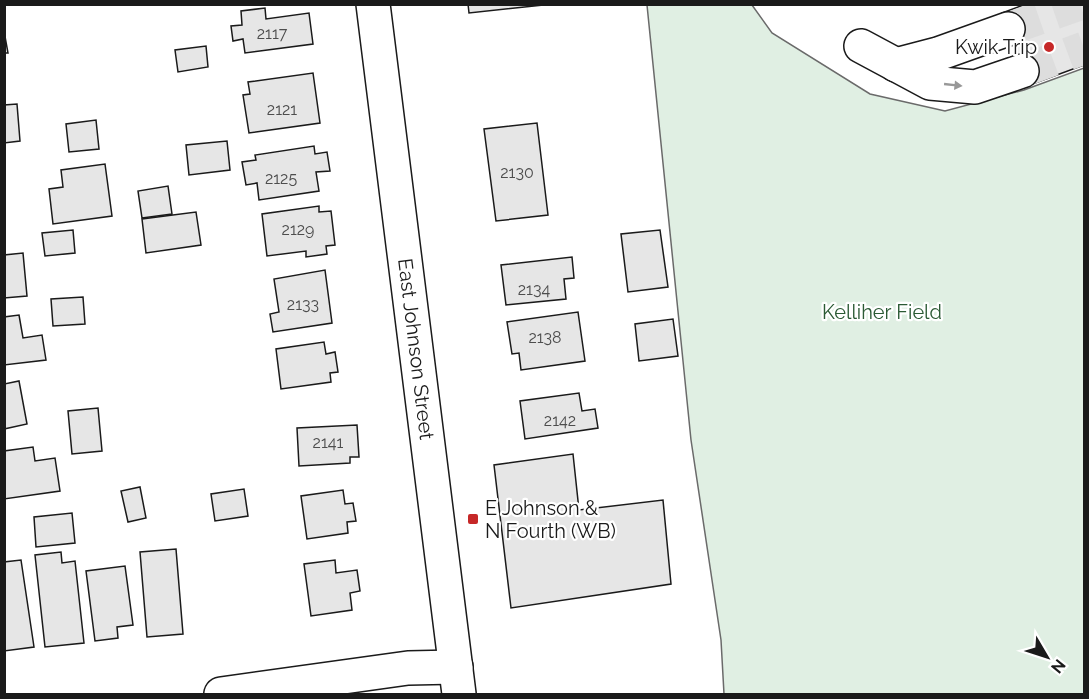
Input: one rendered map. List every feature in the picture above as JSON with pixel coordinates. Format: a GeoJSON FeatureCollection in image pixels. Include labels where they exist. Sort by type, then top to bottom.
{"type":"FeatureCollection","features":[{"type":"Feature","properties":{"kind":"street","name":"East Johnson Street"},"geometry":{"type":"LineString","coordinates":[[373,4],[457,681]]}},
{"type":"Feature","properties":{"kind":"street"},"geometry":{"type":"LineString","coordinates":[[896,65],[938,54],[1008,29]]}},
{"type":"Feature","properties":{"kind":"street"},"geometry":{"type":"LineString","coordinates":[[861,46],[930,83],[975,87],[1022,72]]}},
{"type":"Feature","properties":{"kind":"street"},"geometry":{"type":"LineString","coordinates":[[221,694],[408,668],[457,681]]}},
{"type":"Feature","properties":{"kind":"green space","name":"Kelliher Field"},"geometry":{"type":"Polygon","coordinates":[[[647,5],[752,5],[772,33],[870,94],[945,111],[1024,90],[1084,68],[1084,694],[724,694],[721,640],[691,440],[647,5]]]}},
{"type":"Feature","properties":{"kind":"building"},"geometry":{"type":"Polygon","coordinates":[[[468,4],[553,4],[469,13],[468,4]]]}},
{"type":"Feature","properties":{"kind":"building","name":"Kwik Trip"},"geometry":{"type":"Polygon","coordinates":[[[1026,4],[1084,4],[1084,65],[1027,86],[1002,13],[1026,4]]]}},
{"type":"Feature","properties":{"kind":"building"},"geometry":{"type":"Polygon","coordinates":[[[265,8],[266,19],[309,13],[313,44],[245,53],[243,39],[233,41],[231,26],[242,25],[241,11],[265,8]]]}},
{"type":"Feature","properties":{"kind":"building"},"geometry":{"type":"Polygon","coordinates":[[[4,31],[8,53],[4,53],[4,31]]]}},
{"type":"Feature","properties":{"kind":"building"},"geometry":{"type":"Polygon","coordinates":[[[206,46],[208,67],[178,72],[175,50],[206,46]]]}},
{"type":"Feature","properties":{"kind":"building"},"geometry":{"type":"Polygon","coordinates":[[[313,73],[320,123],[249,133],[243,95],[250,94],[248,82],[313,73]]]}},
{"type":"Feature","properties":{"kind":"building"},"geometry":{"type":"Polygon","coordinates":[[[17,104],[20,141],[4,143],[4,105],[17,104]]]}},
{"type":"Feature","properties":{"kind":"building"},"geometry":{"type":"Polygon","coordinates":[[[96,120],[99,149],[69,152],[66,124],[96,120]]]}},
{"type":"Feature","properties":{"kind":"building"},"geometry":{"type":"Polygon","coordinates":[[[537,123],[548,215],[496,221],[484,129],[537,123]]]}},
{"type":"Feature","properties":{"kind":"building"},"geometry":{"type":"Polygon","coordinates":[[[227,141],[230,170],[189,175],[186,145],[227,141]]]}},
{"type":"Feature","properties":{"kind":"building"},"geometry":{"type":"Polygon","coordinates":[[[314,146],[315,154],[327,152],[330,171],[316,172],[319,191],[259,200],[257,183],[246,185],[242,162],[256,160],[255,155],[314,146]]]}},
{"type":"Feature","properties":{"kind":"building"},"geometry":{"type":"Polygon","coordinates":[[[105,164],[112,216],[53,224],[49,189],[63,187],[61,170],[105,164]]]}},
{"type":"Feature","properties":{"kind":"building"},"geometry":{"type":"Polygon","coordinates":[[[168,186],[172,214],[142,218],[138,191],[168,186]]]}},
{"type":"Feature","properties":{"kind":"building"},"geometry":{"type":"Polygon","coordinates":[[[319,206],[319,212],[331,211],[335,245],[326,246],[327,254],[306,257],[306,251],[267,256],[262,214],[319,206]]]}},
{"type":"Feature","properties":{"kind":"building"},"geometry":{"type":"Polygon","coordinates":[[[196,212],[201,245],[146,253],[142,219],[196,212]]]}},
{"type":"Feature","properties":{"kind":"building"},"geometry":{"type":"Polygon","coordinates":[[[73,230],[75,253],[45,256],[42,233],[73,230]]]}},
{"type":"Feature","properties":{"kind":"building"},"geometry":{"type":"Polygon","coordinates":[[[660,230],[668,287],[628,292],[621,234],[660,230]]]}},
{"type":"Feature","properties":{"kind":"building"},"geometry":{"type":"Polygon","coordinates":[[[23,253],[27,296],[4,298],[4,255],[23,253]]]}},
{"type":"Feature","properties":{"kind":"building"},"geometry":{"type":"Polygon","coordinates":[[[572,257],[574,278],[564,279],[566,299],[506,305],[501,265],[572,257]]]}},
{"type":"Feature","properties":{"kind":"building"},"geometry":{"type":"Polygon","coordinates":[[[325,270],[332,323],[273,332],[270,314],[279,312],[274,279],[325,270]]]}},
{"type":"Feature","properties":{"kind":"building"},"geometry":{"type":"Polygon","coordinates":[[[83,297],[85,324],[53,326],[51,299],[83,297]]]}},
{"type":"Feature","properties":{"kind":"building"},"geometry":{"type":"Polygon","coordinates":[[[578,312],[585,361],[521,370],[519,353],[512,354],[507,322],[578,312]]]}},
{"type":"Feature","properties":{"kind":"building"},"geometry":{"type":"Polygon","coordinates":[[[19,315],[23,338],[42,335],[46,360],[4,365],[4,317],[19,315]]]}},
{"type":"Feature","properties":{"kind":"building"},"geometry":{"type":"Polygon","coordinates":[[[673,319],[678,356],[639,361],[635,324],[673,319]]]}},
{"type":"Feature","properties":{"kind":"building"},"geometry":{"type":"Polygon","coordinates":[[[324,342],[326,354],[335,352],[338,372],[330,373],[331,382],[281,389],[276,349],[324,342]]]}},
{"type":"Feature","properties":{"kind":"building"},"geometry":{"type":"Polygon","coordinates":[[[19,381],[27,424],[4,429],[4,384],[19,381]]]}},
{"type":"Feature","properties":{"kind":"building"},"geometry":{"type":"Polygon","coordinates":[[[579,393],[582,411],[595,409],[598,428],[525,439],[520,401],[579,393]]]}},
{"type":"Feature","properties":{"kind":"building"},"geometry":{"type":"Polygon","coordinates":[[[98,408],[102,451],[72,454],[68,411],[98,408]]]}},
{"type":"Feature","properties":{"kind":"building"},"geometry":{"type":"Polygon","coordinates":[[[357,425],[359,457],[350,457],[350,463],[299,466],[297,428],[357,425]]]}},
{"type":"Feature","properties":{"kind":"building"},"geometry":{"type":"Polygon","coordinates":[[[33,447],[35,461],[55,458],[60,491],[4,499],[4,451],[33,447]]]}},
{"type":"Feature","properties":{"kind":"building"},"geometry":{"type":"Polygon","coordinates":[[[573,454],[579,510],[663,500],[671,584],[511,608],[494,465],[573,454]]]}},
{"type":"Feature","properties":{"kind":"building"},"geometry":{"type":"Polygon","coordinates":[[[140,487],[146,518],[128,522],[121,491],[140,487]]]}},
{"type":"Feature","properties":{"kind":"building"},"geometry":{"type":"Polygon","coordinates":[[[244,489],[248,516],[215,521],[211,494],[244,489]]]}},
{"type":"Feature","properties":{"kind":"building"},"geometry":{"type":"Polygon","coordinates":[[[343,490],[345,504],[353,503],[356,521],[347,522],[348,533],[307,539],[301,496],[343,490]]]}},
{"type":"Feature","properties":{"kind":"building"},"geometry":{"type":"Polygon","coordinates":[[[72,513],[75,543],[36,547],[34,517],[72,513]]]}},
{"type":"Feature","properties":{"kind":"building"},"geometry":{"type":"Polygon","coordinates":[[[176,549],[183,634],[147,637],[140,552],[176,549]]]}},
{"type":"Feature","properties":{"kind":"building"},"geometry":{"type":"Polygon","coordinates":[[[61,552],[62,563],[75,561],[84,643],[45,647],[35,555],[61,552]]]}},
{"type":"Feature","properties":{"kind":"building"},"geometry":{"type":"Polygon","coordinates":[[[21,560],[34,647],[4,651],[4,562],[21,560]]]}},
{"type":"Feature","properties":{"kind":"building"},"geometry":{"type":"Polygon","coordinates":[[[335,560],[336,573],[357,570],[360,591],[350,593],[352,610],[311,616],[304,564],[335,560]]]}},
{"type":"Feature","properties":{"kind":"building"},"geometry":{"type":"Polygon","coordinates":[[[125,566],[133,625],[117,627],[118,638],[95,641],[86,571],[125,566]]]}},
{"type":"Feature","properties":{"kind":"tunnel"},"geometry":{"type":"LineString","coordinates":[[1008,29],[1080,4]]}},
{"type":"Feature","properties":{"kind":"tunnel"},"geometry":{"type":"LineString","coordinates":[[1022,71],[1084,48]]}},
{"type":"Feature","properties":{"kind":"place","name":"Kwik Trip"},"geometry":{"type":"Point","coordinates":[1049,47]}},
{"type":"Feature","properties":{"kind":"place","name":"E Johnson & N Fourth (WB)"},"geometry":{"type":"Point","coordinates":[473,519]}}]}
